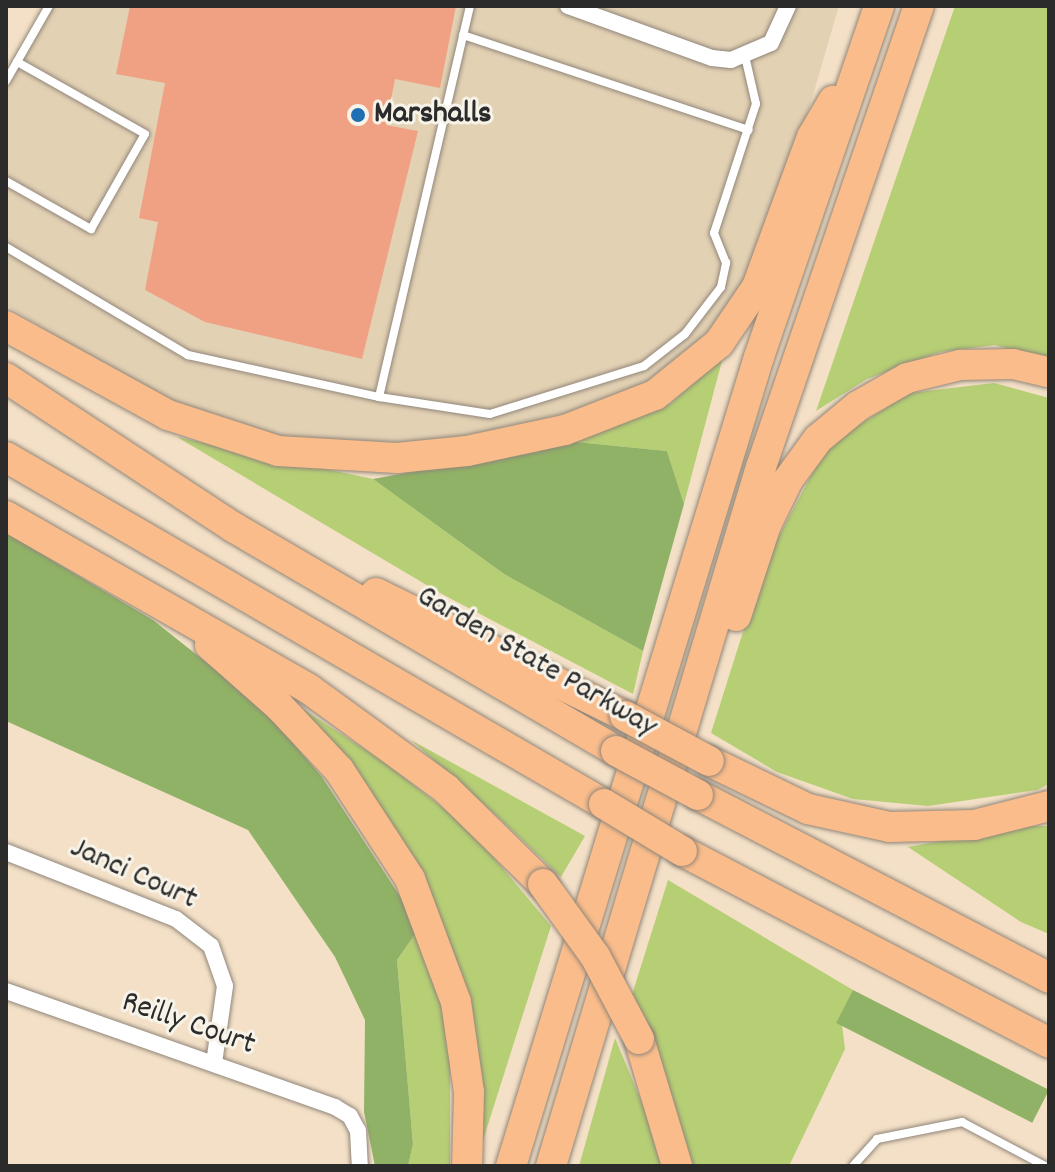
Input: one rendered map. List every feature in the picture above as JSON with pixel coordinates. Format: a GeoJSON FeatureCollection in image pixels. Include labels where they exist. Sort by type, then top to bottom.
{"type":"FeatureCollection","features":[{"type":"Feature","properties":{"kind":"highway"},"geometry":{"type":"LineString","coordinates":[[511,1166],[759,357],[879,6]]}},
{"type":"Feature","properties":{"kind":"highway"},"geometry":{"type":"LineString","coordinates":[[551,1166],[682,721],[766,452],[919,6]]}},
{"type":"Feature","properties":{"kind":"highway"},"geometry":{"type":"LineString","coordinates":[[6,326],[168,415],[278,451],[334,458],[433,455],[591,423],[673,383],[732,326],[765,269],[812,137],[864,48]]}},
{"type":"Feature","properties":{"kind":"highway"},"geometry":{"type":"LineString","coordinates":[[682,721],[734,621],[778,500],[818,439],[883,390],[930,370],[988,363],[1049,372]]}},
{"type":"Feature","properties":{"kind":"highway","name":"Garden State Parkway"},"geometry":{"type":"LineString","coordinates":[[6,378],[233,527],[616,751],[1049,978]]}},
{"type":"Feature","properties":{"kind":"highway"},"geometry":{"type":"LineString","coordinates":[[6,457],[682,851],[1049,1043]]}},
{"type":"Feature","properties":{"kind":"highway"},"geometry":{"type":"LineString","coordinates":[[6,516],[175,614],[259,657],[408,759],[510,846],[543,884],[595,956],[639,1039],[677,1166]]}},
{"type":"Feature","properties":{"kind":"highway"},"geometry":{"type":"LineString","coordinates":[[233,527],[482,641],[709,761],[808,809],[889,827],[974,825],[1049,806]]}},
{"type":"Feature","properties":{"kind":"highway"},"geometry":{"type":"LineString","coordinates":[[175,614],[279,706],[339,770],[410,879],[456,1002],[469,1092],[467,1166]]}},
{"type":"Feature","properties":{"kind":"street"},"geometry":{"type":"LineString","coordinates":[[568,6],[712,58],[745,56],[771,43],[788,6]]}},
{"type":"Feature","properties":{"kind":"street","name":"Janci Court"},"geometry":{"type":"LineString","coordinates":[[6,852],[176,919],[211,946],[225,986],[214,1063]]}},
{"type":"Feature","properties":{"kind":"street","name":"Reilly Court"},"geometry":{"type":"LineString","coordinates":[[6,991],[214,1063],[350,1116],[358,1131],[360,1166]]}},
{"type":"Feature","properties":{"kind":"lane"},"geometry":{"type":"LineString","coordinates":[[6,81],[49,6]]}},
{"type":"Feature","properties":{"kind":"lane"},"geometry":{"type":"LineString","coordinates":[[379,397],[470,6]]}},
{"type":"Feature","properties":{"kind":"lane"},"geometry":{"type":"LineString","coordinates":[[463,35],[749,130]]}},
{"type":"Feature","properties":{"kind":"lane"},"geometry":{"type":"LineString","coordinates":[[6,247],[188,355],[379,397],[473,414],[550,397],[644,366],[685,334],[721,287],[726,263],[714,233],[756,104],[745,56]]}},
{"type":"Feature","properties":{"kind":"lane"},"geometry":{"type":"LineString","coordinates":[[6,181],[91,229],[145,134],[17,62]]}},
{"type":"Feature","properties":{"kind":"lane"},"geometry":{"type":"LineString","coordinates":[[853,1166],[877,1139],[962,1122],[1045,1166]]}},
{"type":"Feature","properties":{"kind":"shaded area"},"geometry":{"type":"Polygon","coordinates":[[[48,6],[839,6],[784,194],[738,299],[674,366],[623,403],[447,441],[360,450],[276,439],[154,397],[6,305],[6,74],[48,6]]]}},
{"type":"Feature","properties":{"kind":"green space"},"geometry":{"type":"Polygon","coordinates":[[[955,6],[1049,6],[1049,362],[995,345],[940,352],[867,379],[816,411],[955,6]]]}},
{"type":"Feature","properties":{"kind":"green space"},"geometry":{"type":"Polygon","coordinates":[[[723,357],[684,504],[667,451],[576,442],[670,404],[723,357]]]}},
{"type":"Feature","properties":{"kind":"green space"},"geometry":{"type":"Polygon","coordinates":[[[994,383],[1049,398],[1049,784],[1037,790],[928,806],[853,799],[777,772],[711,733],[765,562],[828,444],[910,393],[994,383]]]}},
{"type":"Feature","properties":{"kind":"green space"},"geometry":{"type":"Polygon","coordinates":[[[177,437],[373,479],[504,574],[643,651],[633,694],[440,593],[177,437]]]}},
{"type":"Feature","properties":{"kind":"green space"},"geometry":{"type":"Polygon","coordinates":[[[576,442],[667,451],[684,504],[643,651],[504,574],[373,479],[576,442]]]}},
{"type":"Feature","properties":{"kind":"green space"},"geometry":{"type":"Polygon","coordinates":[[[6,533],[153,620],[261,706],[322,777],[420,927],[397,960],[413,1144],[408,1166],[375,1166],[364,1112],[365,1020],[335,957],[248,830],[6,721],[6,533]]]}},
{"type":"Feature","properties":{"kind":"green space"},"geometry":{"type":"Polygon","coordinates":[[[297,705],[384,762],[470,829],[551,926],[478,1156],[427,889],[297,705]]]}},
{"type":"Feature","properties":{"kind":"green space"},"geometry":{"type":"Polygon","coordinates":[[[411,740],[585,836],[561,877],[498,817],[411,740]]]}},
{"type":"Feature","properties":{"kind":"green space"},"geometry":{"type":"Polygon","coordinates":[[[1023,826],[1049,826],[1049,934],[1021,922],[908,847],[1023,826]]]}},
{"type":"Feature","properties":{"kind":"green space"},"geometry":{"type":"Polygon","coordinates":[[[668,880],[853,990],[842,1025],[845,1049],[789,1166],[689,1166],[657,1047],[631,998],[668,880]]]}},
{"type":"Feature","properties":{"kind":"green space"},"geometry":{"type":"Polygon","coordinates":[[[420,927],[450,1030],[450,1166],[408,1166],[413,1144],[397,960],[420,927]]]}},
{"type":"Feature","properties":{"kind":"green space"},"geometry":{"type":"Polygon","coordinates":[[[853,990],[1049,1090],[1032,1123],[836,1023],[853,990]]]}},
{"type":"Feature","properties":{"kind":"green space"},"geometry":{"type":"Polygon","coordinates":[[[615,1038],[662,1151],[663,1166],[579,1166],[615,1038]]]}},
{"type":"Feature","properties":{"kind":"building"},"geometry":{"type":"Polygon","coordinates":[[[130,6],[456,6],[440,88],[395,79],[386,125],[418,131],[362,359],[205,322],[145,290],[158,222],[139,218],[165,83],[116,74],[130,6]]]}},
{"type":"Feature","properties":{"kind":"place","name":"Marshalls"},"geometry":{"type":"Point","coordinates":[358,115]}}]}
